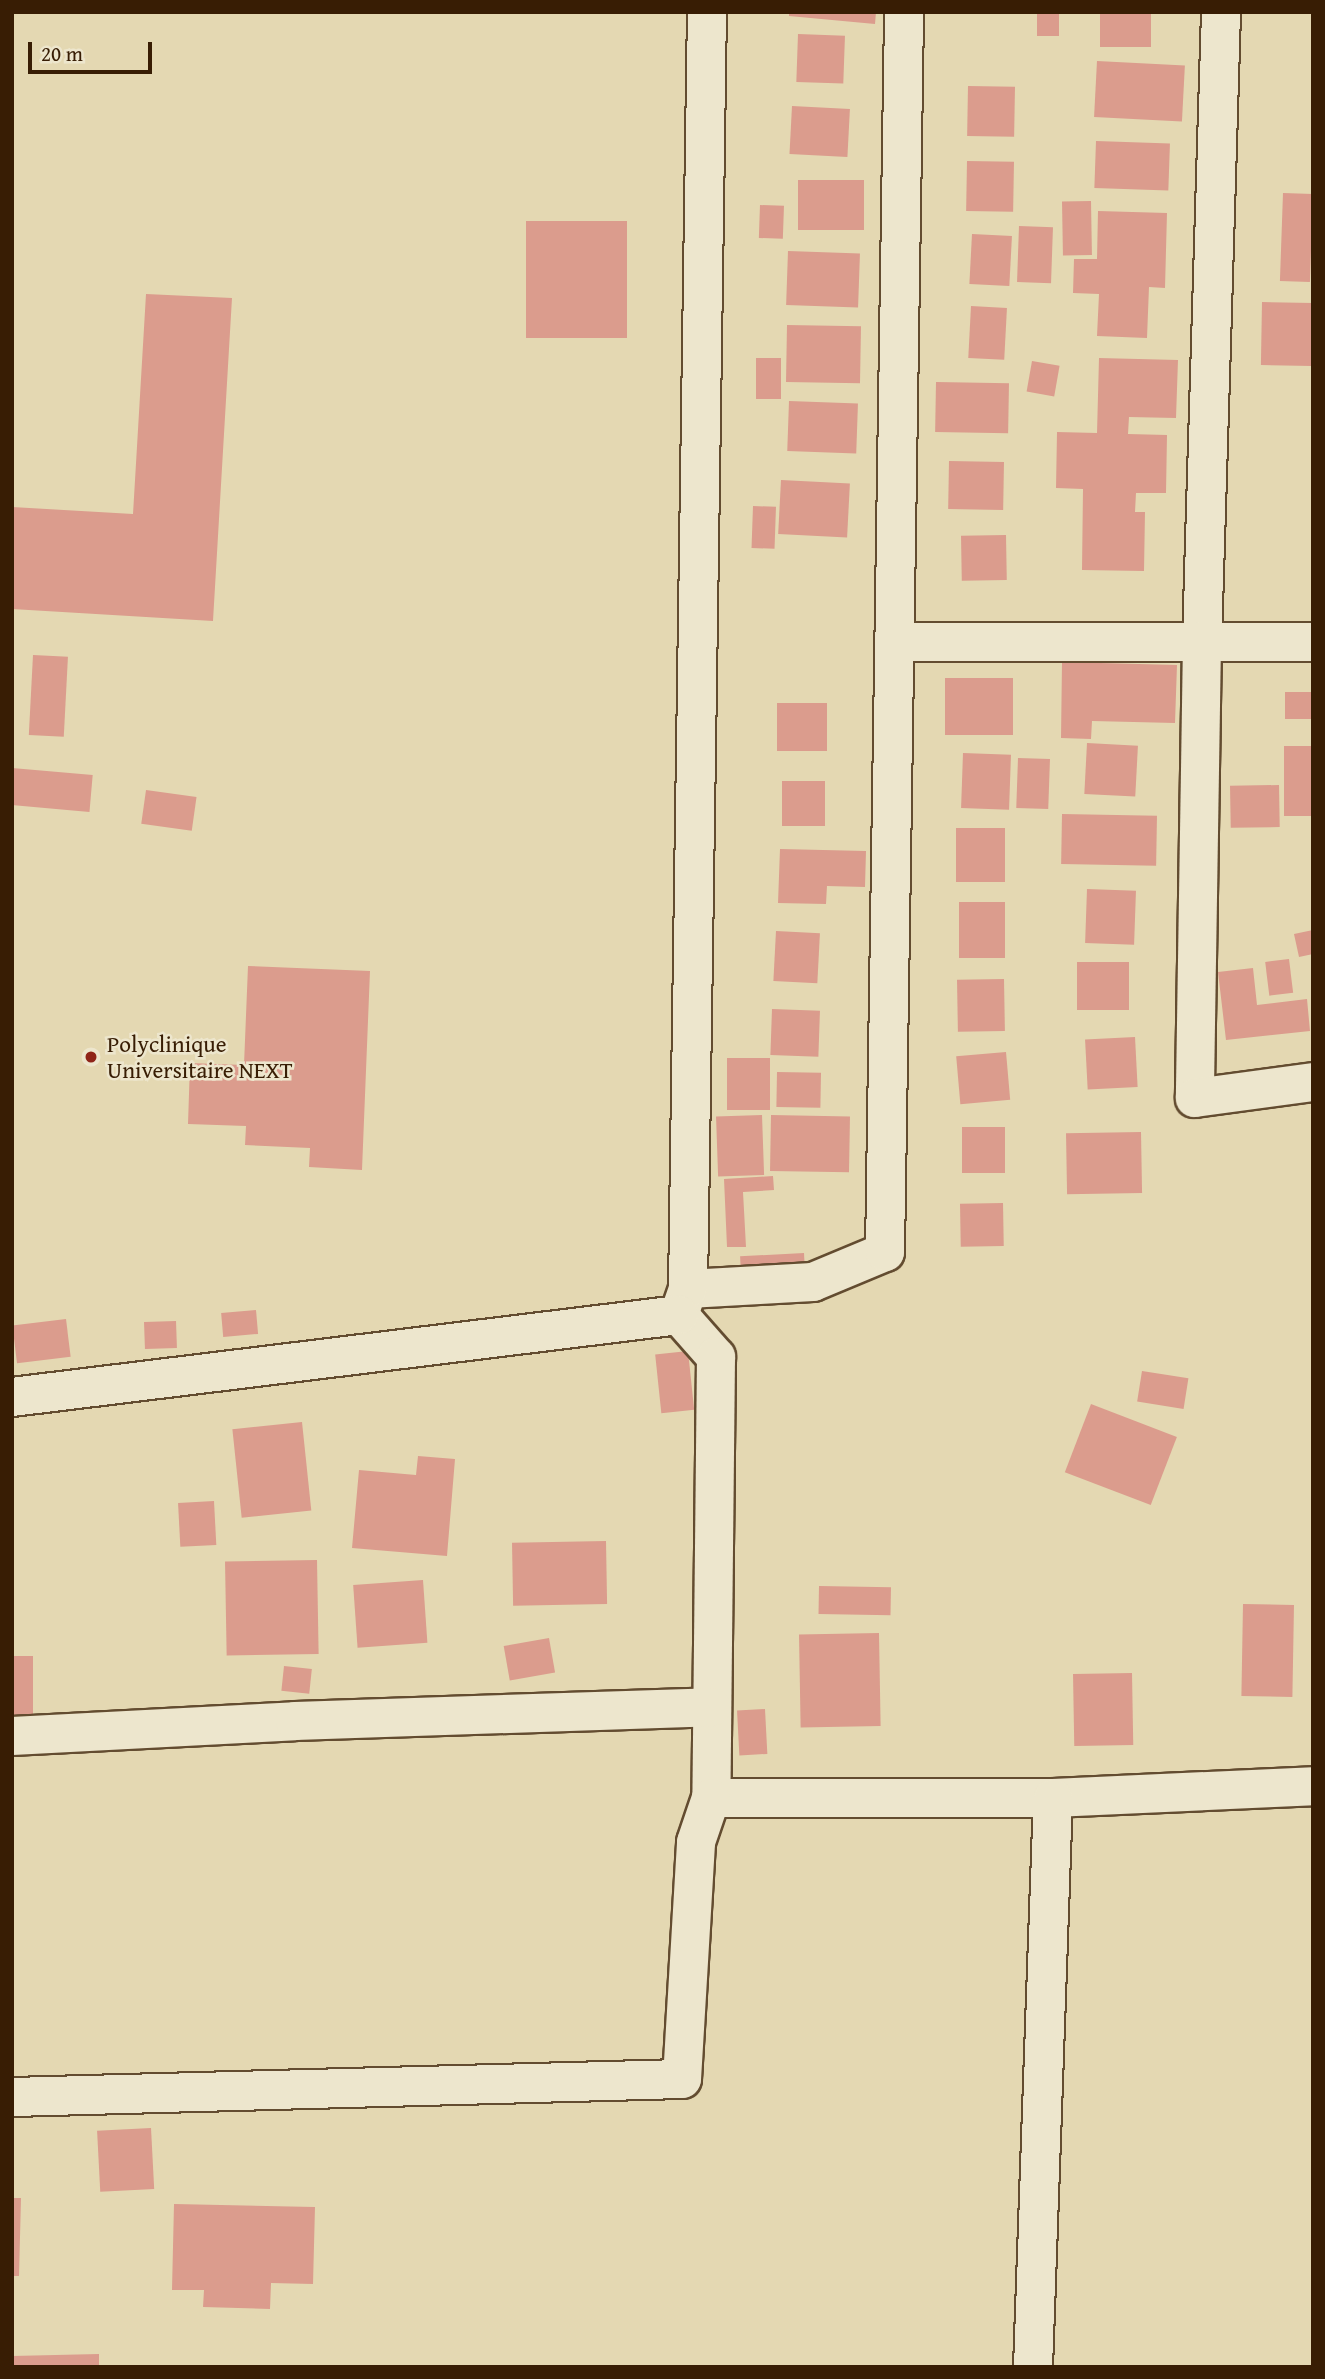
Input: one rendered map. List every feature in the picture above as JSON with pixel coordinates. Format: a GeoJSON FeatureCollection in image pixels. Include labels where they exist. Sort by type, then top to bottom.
{"type":"FeatureCollection","features":[{"type":"Feature","properties":{"kind":"street"},"geometry":{"type":"LineString","coordinates":[[12,2097],[682,2079],[696,1842],[711,1798],[716,1357],[683,1302],[707,12]]}},
{"type":"Feature","properties":{"kind":"street"},"geometry":{"type":"LineString","coordinates":[[12,1397],[813,1282],[885,1252],[904,12]]}},
{"type":"Feature","properties":{"kind":"street"},"geometry":{"type":"LineString","coordinates":[[1221,12],[1202,642],[1195,1098],[1313,1082]]}},
{"type":"Feature","properties":{"kind":"street"},"geometry":{"type":"LineString","coordinates":[[894,642],[1313,642]]}},
{"type":"Feature","properties":{"kind":"street"},"geometry":{"type":"LineString","coordinates":[[12,1736],[295,1721],[712,1707]]}},
{"type":"Feature","properties":{"kind":"street"},"geometry":{"type":"LineString","coordinates":[[711,1798],[1053,1798],[1313,1786]]}},
{"type":"Feature","properties":{"kind":"street"},"geometry":{"type":"LineString","coordinates":[[1033,2367],[1053,1798]]}},
{"type":"Feature","properties":{"kind":"building"},"geometry":{"type":"Polygon","coordinates":[[[789,12],[876,12],[875,24],[789,16],[789,12]]]}},
{"type":"Feature","properties":{"kind":"building"},"geometry":{"type":"Polygon","coordinates":[[[1037,12],[1059,12],[1059,36],[1037,36],[1037,12]]]}},
{"type":"Feature","properties":{"kind":"building"},"geometry":{"type":"Polygon","coordinates":[[[1100,12],[1151,12],[1151,47],[1100,47],[1100,12]]]}},
{"type":"Feature","properties":{"kind":"building"},"geometry":{"type":"Polygon","coordinates":[[[798,34],[845,36],[843,84],[796,82],[798,34]]]}},
{"type":"Feature","properties":{"kind":"building"},"geometry":{"type":"Polygon","coordinates":[[[1097,61],[1185,66],[1182,122],[1094,117],[1097,61]]]}},
{"type":"Feature","properties":{"kind":"building"},"geometry":{"type":"Polygon","coordinates":[[[968,86],[1015,87],[1014,137],[967,136],[968,86]]]}},
{"type":"Feature","properties":{"kind":"building"},"geometry":{"type":"Polygon","coordinates":[[[792,106],[850,109],[847,157],[789,154],[792,106]]]}},
{"type":"Feature","properties":{"kind":"building"},"geometry":{"type":"Polygon","coordinates":[[[1096,141],[1170,144],[1168,191],[1094,188],[1096,141]]]}},
{"type":"Feature","properties":{"kind":"building"},"geometry":{"type":"Polygon","coordinates":[[[967,161],[1014,162],[1013,212],[966,211],[967,161]]]}},
{"type":"Feature","properties":{"kind":"building"},"geometry":{"type":"Polygon","coordinates":[[[798,180],[864,180],[864,230],[798,230],[798,180]]]}},
{"type":"Feature","properties":{"kind":"building"},"geometry":{"type":"Polygon","coordinates":[[[1283,193],[1313,194],[1310,282],[1280,281],[1283,193]]]}},
{"type":"Feature","properties":{"kind":"building"},"geometry":{"type":"Polygon","coordinates":[[[1091,201],[1092,255],[1063,255],[1062,202],[1091,201]]]}},
{"type":"Feature","properties":{"kind":"building"},"geometry":{"type":"Polygon","coordinates":[[[760,205],[784,206],[783,239],[759,238],[760,205]]]}},
{"type":"Feature","properties":{"kind":"building"},"geometry":{"type":"Polygon","coordinates":[[[1098,211],[1167,213],[1165,288],[1149,287],[1147,338],[1097,336],[1099,294],[1073,293],[1074,259],[1097,259],[1098,211]]]}},
{"type":"Feature","properties":{"kind":"building"},"geometry":{"type":"Polygon","coordinates":[[[526,221],[627,221],[627,338],[526,338],[526,221]]]}},
{"type":"Feature","properties":{"kind":"building"},"geometry":{"type":"Polygon","coordinates":[[[1019,226],[1053,227],[1051,283],[1017,282],[1019,226]]]}},
{"type":"Feature","properties":{"kind":"building"},"geometry":{"type":"Polygon","coordinates":[[[972,234],[1012,236],[1009,286],[969,284],[972,234]]]}},
{"type":"Feature","properties":{"kind":"building"},"geometry":{"type":"Polygon","coordinates":[[[788,251],[860,254],[858,307],[786,305],[788,251]]]}},
{"type":"Feature","properties":{"kind":"building"},"geometry":{"type":"Polygon","coordinates":[[[146,294],[232,298],[213,621],[12,609],[12,507],[133,514],[146,294]]]}},
{"type":"Feature","properties":{"kind":"building"},"geometry":{"type":"Polygon","coordinates":[[[1262,302],[1313,303],[1312,366],[1261,365],[1262,302]]]}},
{"type":"Feature","properties":{"kind":"building"},"geometry":{"type":"Polygon","coordinates":[[[971,306],[1007,308],[1004,360],[968,358],[971,306]]]}},
{"type":"Feature","properties":{"kind":"building"},"geometry":{"type":"Polygon","coordinates":[[[787,325],[861,326],[860,383],[786,382],[787,325]]]}},
{"type":"Feature","properties":{"kind":"building"},"geometry":{"type":"Polygon","coordinates":[[[756,358],[781,358],[781,399],[756,399],[756,358]]]}},
{"type":"Feature","properties":{"kind":"building"},"geometry":{"type":"Polygon","coordinates":[[[1099,358],[1178,360],[1176,418],[1129,417],[1128,434],[1167,435],[1166,493],[1136,493],[1135,512],[1145,512],[1144,571],[1082,570],[1083,489],[1056,488],[1057,432],[1097,433],[1099,358]]]}},
{"type":"Feature","properties":{"kind":"building"},"geometry":{"type":"Polygon","coordinates":[[[1032,361],[1060,366],[1054,396],[1027,392],[1032,361]]]}},
{"type":"Feature","properties":{"kind":"building"},"geometry":{"type":"Polygon","coordinates":[[[936,382],[1009,383],[1008,433],[935,432],[936,382]]]}},
{"type":"Feature","properties":{"kind":"building"},"geometry":{"type":"Polygon","coordinates":[[[789,401],[858,403],[856,453],[787,451],[789,401]]]}},
{"type":"Feature","properties":{"kind":"building"},"geometry":{"type":"Polygon","coordinates":[[[949,461],[1004,462],[1003,510],[948,509],[949,461]]]}},
{"type":"Feature","properties":{"kind":"building"},"geometry":{"type":"Polygon","coordinates":[[[781,480],[850,484],[847,538],[778,534],[781,480]]]}},
{"type":"Feature","properties":{"kind":"building"},"geometry":{"type":"Polygon","coordinates":[[[753,506],[776,507],[775,549],[752,548],[753,506]]]}},
{"type":"Feature","properties":{"kind":"building"},"geometry":{"type":"Polygon","coordinates":[[[1006,535],[1007,580],[962,581],[961,536],[1006,535]]]}},
{"type":"Feature","properties":{"kind":"building"},"geometry":{"type":"Polygon","coordinates":[[[33,655],[68,657],[64,737],[29,735],[33,655]]]}},
{"type":"Feature","properties":{"kind":"building"},"geometry":{"type":"Polygon","coordinates":[[[1062,662],[1177,665],[1175,723],[1092,721],[1091,739],[1061,738],[1062,662]]]}},
{"type":"Feature","properties":{"kind":"building"},"geometry":{"type":"Polygon","coordinates":[[[945,678],[1013,678],[1013,735],[945,735],[945,678]]]}},
{"type":"Feature","properties":{"kind":"building"},"geometry":{"type":"Polygon","coordinates":[[[1285,692],[1313,692],[1313,719],[1285,719],[1285,692]]]}},
{"type":"Feature","properties":{"kind":"building"},"geometry":{"type":"Polygon","coordinates":[[[777,703],[827,703],[827,751],[777,751],[777,703]]]}},
{"type":"Feature","properties":{"kind":"building"},"geometry":{"type":"Polygon","coordinates":[[[1087,743],[1138,746],[1135,797],[1084,794],[1087,743]]]}},
{"type":"Feature","properties":{"kind":"building"},"geometry":{"type":"Polygon","coordinates":[[[1284,746],[1313,746],[1313,816],[1284,816],[1284,746]]]}},
{"type":"Feature","properties":{"kind":"building"},"geometry":{"type":"Polygon","coordinates":[[[963,753],[1011,755],[1009,810],[961,808],[963,753]]]}},
{"type":"Feature","properties":{"kind":"building"},"geometry":{"type":"Polygon","coordinates":[[[1018,758],[1050,759],[1048,809],[1016,808],[1018,758]]]}},
{"type":"Feature","properties":{"kind":"building"},"geometry":{"type":"Polygon","coordinates":[[[12,768],[93,775],[89,812],[12,805],[12,768]]]}},
{"type":"Feature","properties":{"kind":"building"},"geometry":{"type":"Polygon","coordinates":[[[782,781],[825,781],[825,826],[782,826],[782,781]]]}},
{"type":"Feature","properties":{"kind":"building"},"geometry":{"type":"Polygon","coordinates":[[[1279,785],[1280,827],[1231,828],[1230,786],[1279,785]]]}},
{"type":"Feature","properties":{"kind":"building"},"geometry":{"type":"Polygon","coordinates":[[[146,790],[197,797],[192,831],[141,824],[146,790]]]}},
{"type":"Feature","properties":{"kind":"building"},"geometry":{"type":"Polygon","coordinates":[[[1062,814],[1157,816],[1156,866],[1061,864],[1062,814]]]}},
{"type":"Feature","properties":{"kind":"building"},"geometry":{"type":"Polygon","coordinates":[[[956,828],[1005,828],[1005,882],[956,882],[956,828]]]}},
{"type":"Feature","properties":{"kind":"building"},"geometry":{"type":"Polygon","coordinates":[[[780,849],[866,851],[865,887],[827,886],[826,904],[778,903],[780,849]]]}},
{"type":"Feature","properties":{"kind":"building"},"geometry":{"type":"Polygon","coordinates":[[[1087,889],[1136,891],[1134,945],[1085,943],[1087,889]]]}},
{"type":"Feature","properties":{"kind":"building"},"geometry":{"type":"Polygon","coordinates":[[[959,902],[1005,902],[1005,958],[959,958],[959,902]]]}},
{"type":"Feature","properties":{"kind":"building"},"geometry":{"type":"Polygon","coordinates":[[[1313,930],[1313,954],[1299,957],[1294,934],[1313,930]]]}},
{"type":"Feature","properties":{"kind":"building"},"geometry":{"type":"Polygon","coordinates":[[[776,931],[820,933],[817,983],[773,981],[776,931]]]}},
{"type":"Feature","properties":{"kind":"building"},"geometry":{"type":"Polygon","coordinates":[[[1289,959],[1293,993],[1269,996],[1265,962],[1289,959]]]}},
{"type":"Feature","properties":{"kind":"building"},"geometry":{"type":"Polygon","coordinates":[[[1077,962],[1129,962],[1129,1010],[1077,1010],[1077,962]]]}},
{"type":"Feature","properties":{"kind":"building"},"geometry":{"type":"Polygon","coordinates":[[[248,966],[370,971],[362,1170],[309,1167],[310,1148],[245,1145],[246,1126],[188,1124],[190,1063],[244,1065],[248,966]]]}},
{"type":"Feature","properties":{"kind":"building"},"geometry":{"type":"Polygon","coordinates":[[[1253,968],[1257,1005],[1307,999],[1310,1031],[1226,1040],[1218,972],[1253,968]]]}},
{"type":"Feature","properties":{"kind":"building"},"geometry":{"type":"Polygon","coordinates":[[[1004,979],[1005,1031],[958,1032],[957,980],[1004,979]]]}},
{"type":"Feature","properties":{"kind":"building"},"geometry":{"type":"Polygon","coordinates":[[[772,1009],[820,1011],[818,1057],[770,1055],[772,1009]]]}},
{"type":"Feature","properties":{"kind":"building"},"geometry":{"type":"Polygon","coordinates":[[[1135,1037],[1138,1087],[1088,1090],[1085,1040],[1135,1037]]]}},
{"type":"Feature","properties":{"kind":"building"},"geometry":{"type":"Polygon","coordinates":[[[1006,1052],[1010,1100],[960,1104],[956,1056],[1006,1052]]]}},
{"type":"Feature","properties":{"kind":"building"},"geometry":{"type":"Polygon","coordinates":[[[727,1058],[770,1058],[770,1110],[727,1110],[727,1058]]]}},
{"type":"Feature","properties":{"kind":"building"},"geometry":{"type":"Polygon","coordinates":[[[777,1072],[821,1073],[820,1108],[776,1107],[777,1072]]]}},
{"type":"Feature","properties":{"kind":"building"},"geometry":{"type":"Polygon","coordinates":[[[762,1115],[764,1175],[718,1177],[716,1117],[762,1115]]]}},
{"type":"Feature","properties":{"kind":"building"},"geometry":{"type":"Polygon","coordinates":[[[771,1115],[850,1116],[849,1172],[770,1171],[771,1115]]]}},
{"type":"Feature","properties":{"kind":"building"},"geometry":{"type":"Polygon","coordinates":[[[962,1127],[1005,1127],[1005,1173],[962,1173],[962,1127]]]}},
{"type":"Feature","properties":{"kind":"building"},"geometry":{"type":"Polygon","coordinates":[[[1141,1132],[1142,1193],[1067,1194],[1066,1133],[1141,1132]]]}},
{"type":"Feature","properties":{"kind":"building"},"geometry":{"type":"Polygon","coordinates":[[[773,1176],[774,1190],[743,1192],[746,1247],[727,1247],[724,1179],[773,1176]]]}},
{"type":"Feature","properties":{"kind":"building"},"geometry":{"type":"Polygon","coordinates":[[[1003,1203],[1004,1246],[961,1247],[960,1204],[1003,1203]]]}},
{"type":"Feature","properties":{"kind":"building"},"geometry":{"type":"Polygon","coordinates":[[[804,1253],[805,1275],[741,1278],[740,1256],[804,1253]]]}},
{"type":"Feature","properties":{"kind":"building"},"geometry":{"type":"Polygon","coordinates":[[[256,1310],[258,1334],[223,1337],[221,1313],[256,1310]]]}},
{"type":"Feature","properties":{"kind":"building"},"geometry":{"type":"Polygon","coordinates":[[[66,1319],[71,1357],[17,1363],[12,1326],[66,1319]]]}},
{"type":"Feature","properties":{"kind":"building"},"geometry":{"type":"Polygon","coordinates":[[[176,1321],[177,1348],[145,1349],[144,1322],[176,1321]]]}},
{"type":"Feature","properties":{"kind":"building"},"geometry":{"type":"Polygon","coordinates":[[[688,1351],[694,1410],[661,1413],[655,1354],[688,1351]]]}},
{"type":"Feature","properties":{"kind":"building"},"geometry":{"type":"Polygon","coordinates":[[[1142,1371],[1188,1378],[1184,1409],[1137,1402],[1142,1371]]]}},
{"type":"Feature","properties":{"kind":"building"},"geometry":{"type":"Polygon","coordinates":[[[1091,1404],[1177,1437],[1151,1505],[1065,1472],[1091,1404]]]}},
{"type":"Feature","properties":{"kind":"building"},"geometry":{"type":"Polygon","coordinates":[[[302,1422],[311,1511],[242,1518],[232,1429],[302,1422]]]}},
{"type":"Feature","properties":{"kind":"building"},"geometry":{"type":"Polygon","coordinates":[[[418,1456],[455,1459],[447,1556],[352,1548],[359,1470],[416,1475],[418,1456]]]}},
{"type":"Feature","properties":{"kind":"building"},"geometry":{"type":"Polygon","coordinates":[[[214,1501],[216,1545],[180,1547],[178,1503],[214,1501]]]}},
{"type":"Feature","properties":{"kind":"building"},"geometry":{"type":"Polygon","coordinates":[[[606,1541],[607,1604],[513,1606],[512,1543],[606,1541]]]}},
{"type":"Feature","properties":{"kind":"building"},"geometry":{"type":"Polygon","coordinates":[[[317,1560],[319,1654],[227,1656],[225,1562],[317,1560]]]}},
{"type":"Feature","properties":{"kind":"building"},"geometry":{"type":"Polygon","coordinates":[[[423,1580],[427,1643],[358,1648],[353,1585],[423,1580]]]}},
{"type":"Feature","properties":{"kind":"building"},"geometry":{"type":"Polygon","coordinates":[[[819,1586],[891,1587],[891,1615],[819,1614],[819,1586]]]}},
{"type":"Feature","properties":{"kind":"building"},"geometry":{"type":"Polygon","coordinates":[[[1243,1604],[1294,1605],[1292,1697],[1241,1696],[1243,1604]]]}},
{"type":"Feature","properties":{"kind":"building"},"geometry":{"type":"Polygon","coordinates":[[[879,1633],[881,1726],[801,1727],[799,1634],[879,1633]]]}},
{"type":"Feature","properties":{"kind":"building"},"geometry":{"type":"Polygon","coordinates":[[[549,1638],[555,1672],[510,1680],[504,1646],[549,1638]]]}},
{"type":"Feature","properties":{"kind":"building"},"geometry":{"type":"Polygon","coordinates":[[[12,1656],[33,1656],[33,1719],[12,1719],[12,1656]]]}},
{"type":"Feature","properties":{"kind":"building"},"geometry":{"type":"Polygon","coordinates":[[[284,1666],[312,1669],[309,1694],[281,1691],[284,1666]]]}},
{"type":"Feature","properties":{"kind":"building"},"geometry":{"type":"Polygon","coordinates":[[[1132,1673],[1133,1745],[1074,1746],[1073,1674],[1132,1673]]]}},
{"type":"Feature","properties":{"kind":"building"},"geometry":{"type":"Polygon","coordinates":[[[765,1709],[767,1754],[739,1755],[737,1710],[765,1709]]]}},
{"type":"Feature","properties":{"kind":"building"},"geometry":{"type":"Polygon","coordinates":[[[151,2128],[154,2189],[100,2192],[97,2131],[151,2128]]]}},
{"type":"Feature","properties":{"kind":"building"},"geometry":{"type":"Polygon","coordinates":[[[12,2198],[21,2198],[19,2276],[12,2276],[12,2198]]]}},
{"type":"Feature","properties":{"kind":"building"},"geometry":{"type":"Polygon","coordinates":[[[174,2204],[315,2207],[313,2284],[271,2283],[270,2309],[203,2307],[204,2290],[172,2290],[174,2204]]]}},
{"type":"Feature","properties":{"kind":"building"},"geometry":{"type":"Polygon","coordinates":[[[99,2354],[99,2367],[12,2367],[12,2356],[99,2354]]]}},
{"type":"Feature","properties":{"kind":"place","name":"Polyclinique Universitaire NEXT"},"geometry":{"type":"Point","coordinates":[91,1057]}}]}
